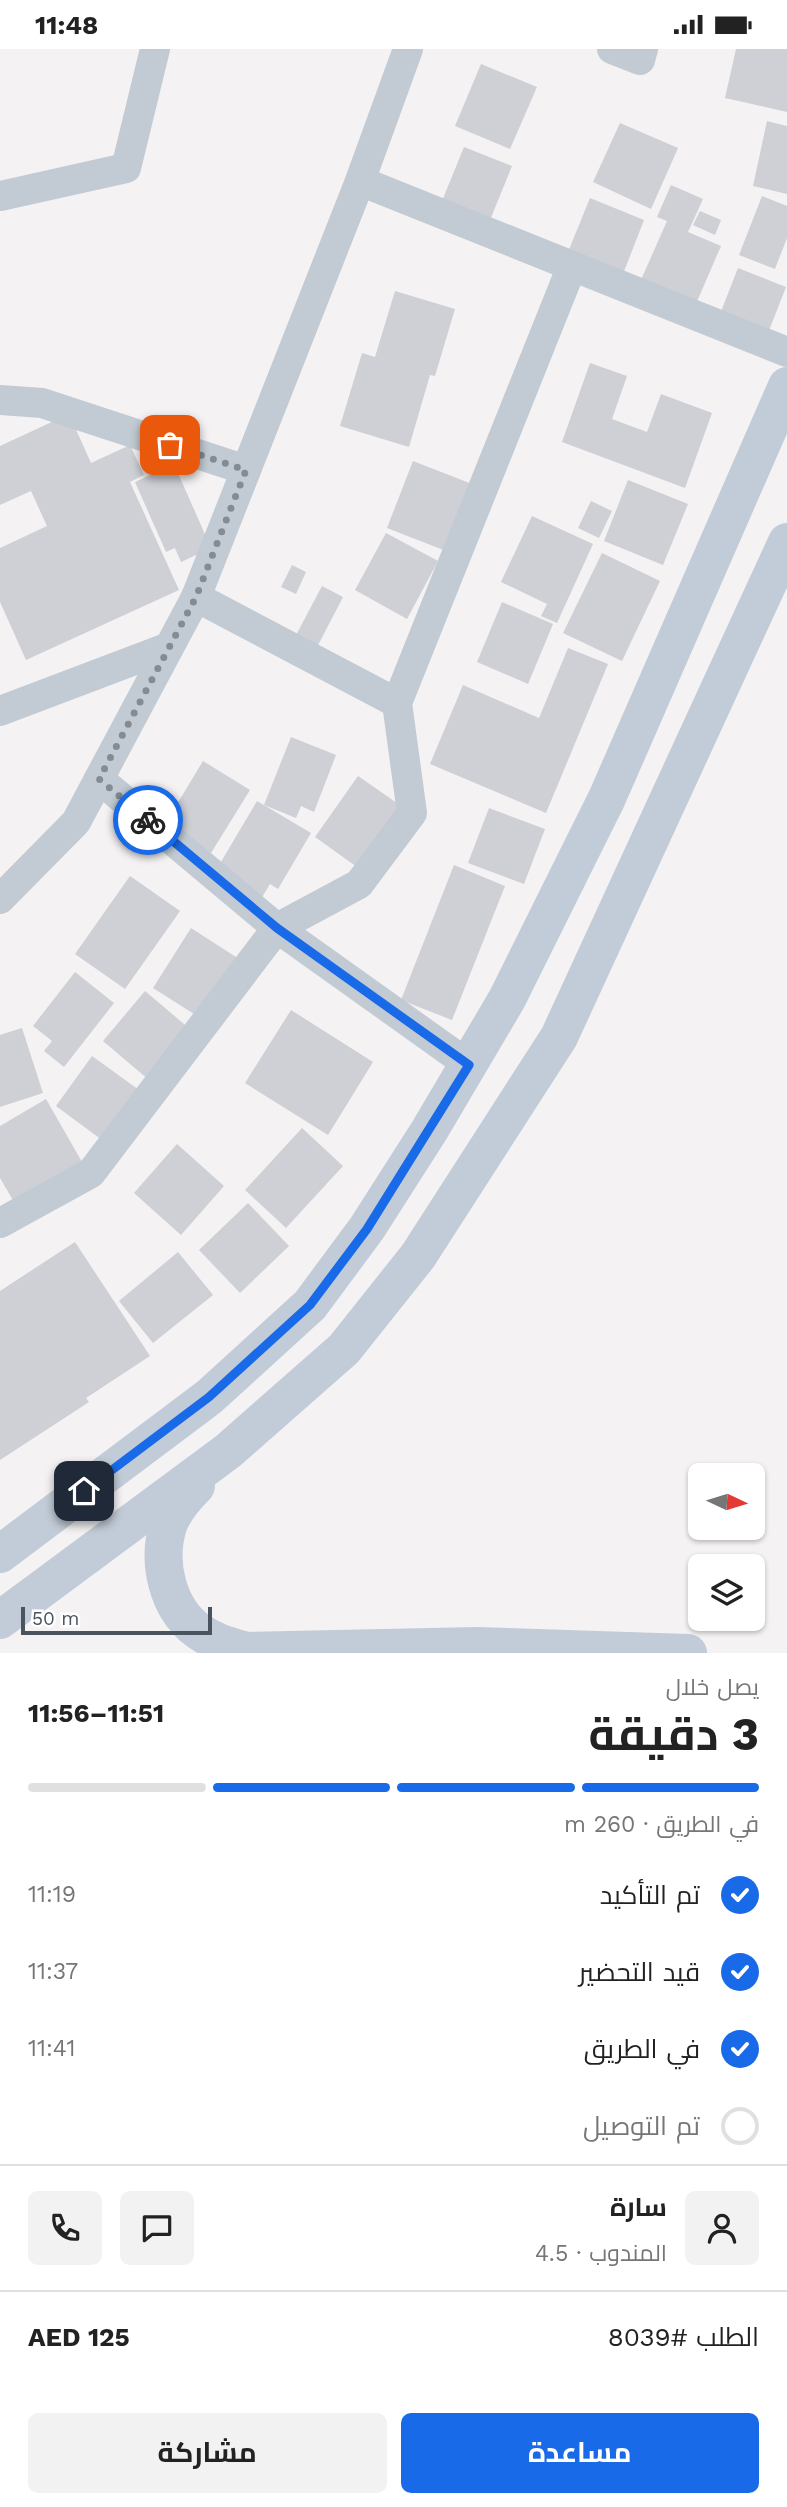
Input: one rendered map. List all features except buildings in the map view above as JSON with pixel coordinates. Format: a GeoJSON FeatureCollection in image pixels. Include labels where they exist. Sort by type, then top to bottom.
{"type":"FeatureCollection","features":[{"type":"Feature","properties":{"kind":"main road"},"geometry":{"type":"LineString","coordinates":[[0,1554],[209,1397],[310,1305],[367,1229],[507,999],[607,798],[787,386]]}},
{"type":"Feature","properties":{"kind":"main road"},"geometry":{"type":"LineString","coordinates":[[0,1620],[228,1451],[344,1349],[418,1256],[559,1038],[787,542]]}},
{"type":"Feature","properties":{"kind":"main road"},"geometry":{"type":"LineString","coordinates":[[228,1451],[183,1499],[169,1524],[163,1553],[166,1582],[177,1608],[196,1629],[220,1644],[247,1651],[477,1646],[688,1653]]}},
{"type":"Feature","properties":{"kind":"street"},"geometry":{"type":"LineString","coordinates":[[0,196],[126,167],[155,49]]}},
{"type":"Feature","properties":{"kind":"street"},"geometry":{"type":"LineString","coordinates":[[0,899],[76,822],[196,597],[360,181],[408,49]]}},
{"type":"Feature","properties":{"kind":"street"},"geometry":{"type":"LineString","coordinates":[[612,49],[640,60],[643,49]]}},
{"type":"Feature","properties":{"kind":"street"},"geometry":{"type":"LineString","coordinates":[[360,181],[787,352]]}},
{"type":"Feature","properties":{"kind":"street"},"geometry":{"type":"LineString","coordinates":[[0,1223],[91,1173],[277,928],[359,884],[412,813],[397,703],[572,266]]}},
{"type":"Feature","properties":{"kind":"street"},"geometry":{"type":"LineString","coordinates":[[0,400],[42,403],[246,470]]}},
{"type":"Feature","properties":{"kind":"street"},"geometry":{"type":"LineString","coordinates":[[196,597],[397,703]]}},
{"type":"Feature","properties":{"kind":"street"},"geometry":{"type":"LineString","coordinates":[[0,711],[169,647]]}},
{"type":"Feature","properties":{"kind":"street"},"geometry":{"type":"LineString","coordinates":[[99,779],[277,928],[469,1065]]}},
{"type":"Feature","properties":{"kind":"way so far"},"geometry":{"type":"LineString","coordinates":[[148,820],[99,779],[196,597],[246,470],[170,445]]}},
{"type":"Feature","properties":{"kind":"route"},"geometry":{"type":"LineString","coordinates":[[84,1491],[209,1397],[310,1305],[367,1229],[469,1065],[277,928],[148,820]]}}]}
